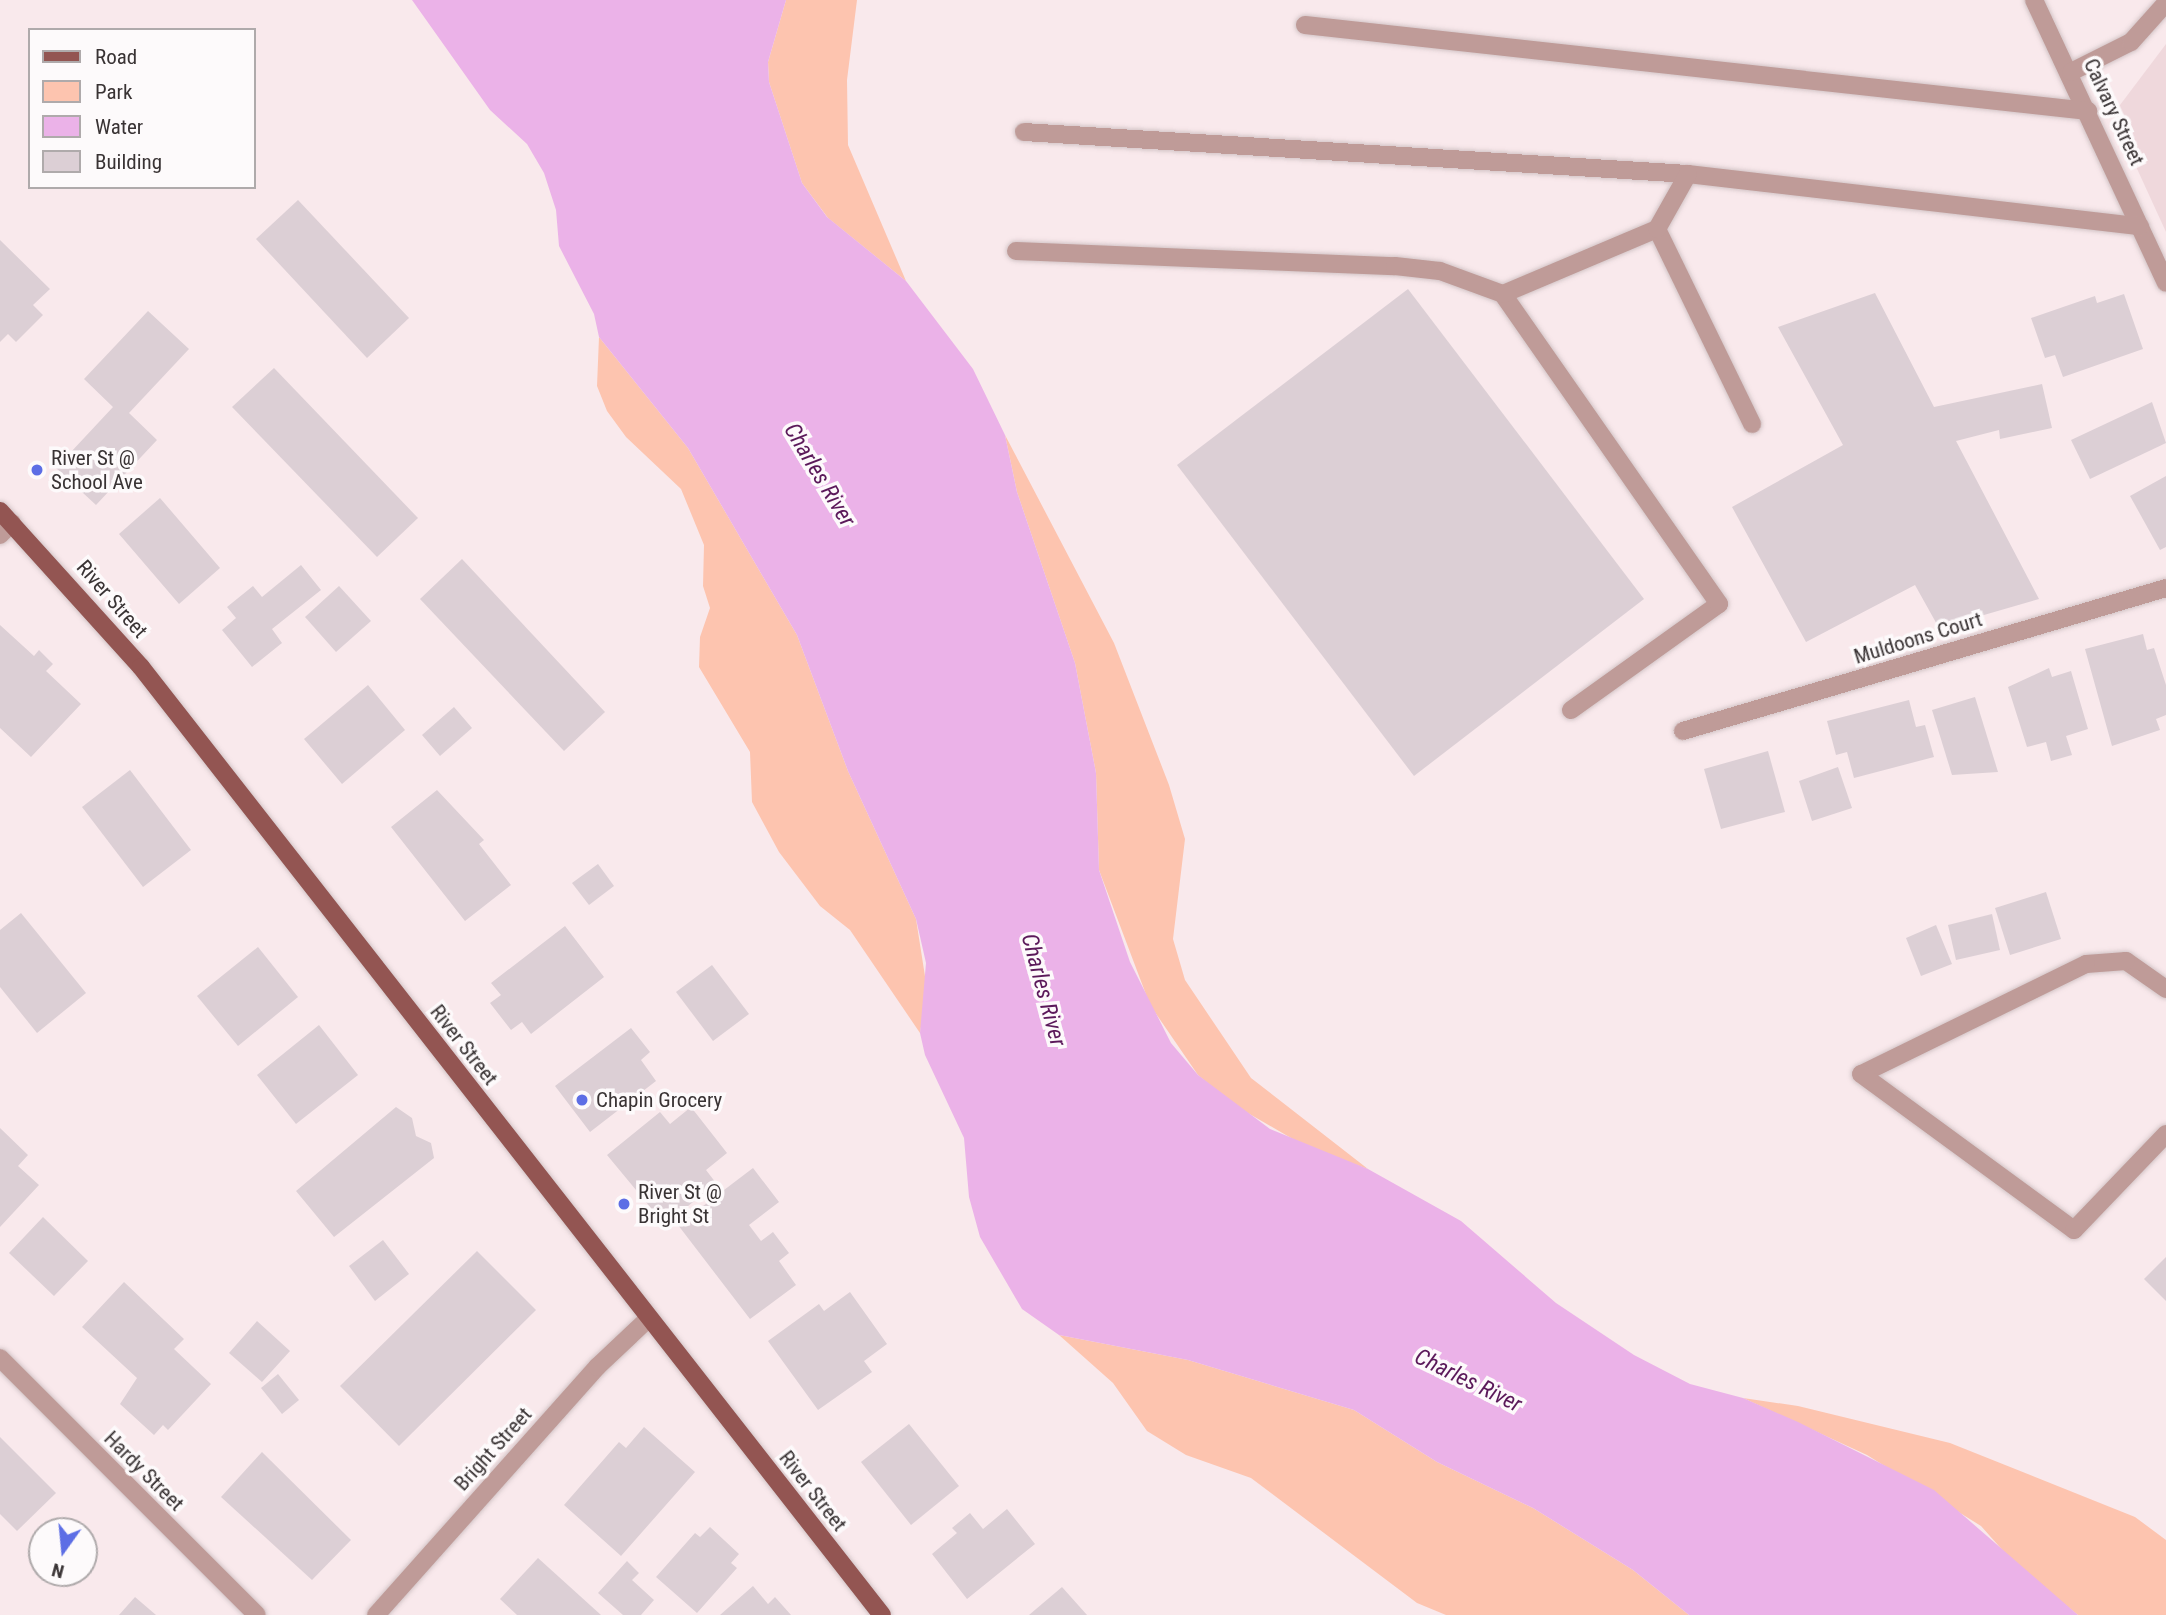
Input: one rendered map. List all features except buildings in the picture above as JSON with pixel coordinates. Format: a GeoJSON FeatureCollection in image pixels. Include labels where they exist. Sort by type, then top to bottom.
{"type":"FeatureCollection","features":[{"type":"Feature","properties":{"kind":"main road","name":"River Street"},"geometry":{"type":"LineString","coordinates":[[4,523],[167,699],[648,1319],[882,1615]]}},
{"type":"Feature","properties":{"kind":"street","name":"Calvary Street"},"geometry":{"type":"LineString","coordinates":[[2034,0],[2071,72],[2166,283]]}},
{"type":"Feature","properties":{"kind":"street"},"geometry":{"type":"LineString","coordinates":[[2071,72],[2130,42],[2166,2]]}},
{"type":"Feature","properties":{"kind":"street"},"geometry":{"type":"LineString","coordinates":[[1305,25],[2088,111]]}},
{"type":"Feature","properties":{"kind":"street"},"geometry":{"type":"LineString","coordinates":[[1024,132],[1688,174],[2140,226]]}},
{"type":"Feature","properties":{"kind":"street"},"geometry":{"type":"LineString","coordinates":[[1503,294],[1657,229],[1688,174]]}},
{"type":"Feature","properties":{"kind":"street"},"geometry":{"type":"LineString","coordinates":[[1657,229],[1752,424]]}},
{"type":"Feature","properties":{"kind":"street"},"geometry":{"type":"LineString","coordinates":[[1016,251],[1395,267],[1440,271],[1503,294],[1718,604],[1571,710]]}},
{"type":"Feature","properties":{"kind":"street","name":"Muldoons Court"},"geometry":{"type":"LineString","coordinates":[[1683,731],[2166,588]]}},
{"type":"Feature","properties":{"kind":"street"},"geometry":{"type":"LineString","coordinates":[[2166,989],[2126,961],[2086,964],[1861,1074],[2074,1230],[2166,1134]]}},
{"type":"Feature","properties":{"kind":"street","name":"Bright Street"},"geometry":{"type":"LineString","coordinates":[[376,1615],[597,1367],[648,1319]]}},
{"type":"Feature","properties":{"kind":"street","name":"Hardy Street"},"geometry":{"type":"LineString","coordinates":[[0,1359],[257,1615]]}},
{"type":"Feature","properties":{"kind":"shaded area"},"geometry":{"type":"Polygon","coordinates":[[[2166,44],[2166,232],[2117,125],[2117,109],[2166,44]]]}},
{"type":"Feature","properties":{"kind":"green space"},"geometry":{"type":"Polygon","coordinates":[[[786,0],[857,0],[847,80],[848,145],[906,281],[828,218],[802,183],[769,82],[768,62],[786,0]]]}},
{"type":"Feature","properties":{"kind":"green space"},"geometry":{"type":"Polygon","coordinates":[[[599,337],[688,448],[797,635],[848,771],[916,919],[927,989],[920,1033],[850,930],[820,906],[779,852],[752,802],[750,752],[699,667],[700,637],[710,608],[703,586],[704,545],[681,489],[626,437],[607,411],[597,386],[599,337]]]}},
{"type":"Feature","properties":{"kind":"green space"},"geometry":{"type":"Polygon","coordinates":[[[1005,435],[1114,643],[1169,785],[1185,839],[1173,939],[1185,980],[1251,1078],[1368,1169],[1310,1149],[1234,1105],[1198,1075],[1150,1005],[1099,870],[1096,773],[1075,663],[1017,492],[1005,435]]]}},
{"type":"Feature","properties":{"kind":"green space"},"geometry":{"type":"Polygon","coordinates":[[[1059,1335],[1188,1360],[1354,1410],[1437,1462],[1533,1508],[1633,1570],[1689,1615],[1446,1615],[1417,1603],[1251,1478],[1186,1455],[1147,1431],[1113,1383],[1059,1335]]]}},
{"type":"Feature","properties":{"kind":"green space"},"geometry":{"type":"Polygon","coordinates":[[[1743,1398],[1798,1406],[1950,1443],[2135,1517],[2166,1540],[2166,1615],[2078,1615],[2014,1563],[1981,1526],[1867,1455],[1743,1398]]]}},
{"type":"Feature","properties":{"kind":"water","name":"Charles River"},"geometry":{"type":"Polygon","coordinates":[[[412,0],[786,0],[768,62],[769,82],[802,183],[827,217],[906,281],[973,369],[1005,435],[1017,492],[1075,663],[1096,773],[1099,870],[1130,962],[1171,1043],[1198,1075],[1270,1129],[1368,1169],[1461,1221],[1556,1303],[1634,1355],[1690,1384],[1743,1398],[1798,1422],[1934,1490],[2078,1615],[1689,1615],[1633,1570],[1533,1508],[1437,1462],[1354,1410],[1188,1360],[1059,1335],[1022,1309],[980,1237],[969,1197],[964,1138],[925,1055],[920,1033],[926,963],[916,919],[848,771],[797,635],[688,448],[599,337],[594,314],[559,246],[556,210],[544,173],[527,144],[490,110],[412,0]]]}},
{"type":"Feature","properties":{"kind":"place","name":"River St @ School Ave"},"geometry":{"type":"Point","coordinates":[37,470]}},
{"type":"Feature","properties":{"kind":"place","name":"Chapin Grocery"},"geometry":{"type":"Point","coordinates":[582,1100]}},
{"type":"Feature","properties":{"kind":"place","name":"River St @ Bright St"},"geometry":{"type":"Point","coordinates":[624,1204]}}]}
